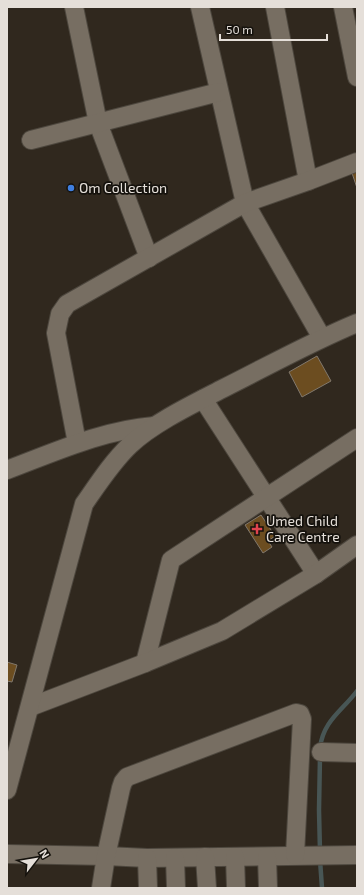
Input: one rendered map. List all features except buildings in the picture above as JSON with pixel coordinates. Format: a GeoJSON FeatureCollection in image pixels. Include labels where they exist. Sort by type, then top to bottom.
{"type":"FeatureCollection","features":[{"type":"Feature","properties":{"kind":"street"},"geometry":{"type":"LineString","coordinates":[[74,7],[98,123],[148,258]]}},
{"type":"Feature","properties":{"kind":"street"},"geometry":{"type":"LineString","coordinates":[[200,7],[245,203],[322,338]]}},
{"type":"Feature","properties":{"kind":"street"},"geometry":{"type":"LineString","coordinates":[[275,7],[308,181]]}},
{"type":"Feature","properties":{"kind":"street"},"geometry":{"type":"LineString","coordinates":[[343,7],[357,77]]}},
{"type":"Feature","properties":{"kind":"street"},"geometry":{"type":"LineString","coordinates":[[31,140],[219,92]]}},
{"type":"Feature","properties":{"kind":"street"},"geometry":{"type":"LineString","coordinates":[[78,443],[56,333],[60,314],[67,304],[245,203],[357,162]]}},
{"type":"Feature","properties":{"kind":"street"},"geometry":{"type":"LineString","coordinates":[[7,790],[84,504],[106,473],[130,444],[155,426],[203,399],[322,338],[357,323]]}},
{"type":"Feature","properties":{"kind":"street"},"geometry":{"type":"LineString","coordinates":[[203,399],[316,574]]}},
{"type":"Feature","properties":{"kind":"street"},"geometry":{"type":"LineString","coordinates":[[7,470],[78,443],[121,430],[155,426]]}},
{"type":"Feature","properties":{"kind":"street"},"geometry":{"type":"LineString","coordinates":[[145,663],[171,560],[266,496],[357,438]]}},
{"type":"Feature","properties":{"kind":"street"},"geometry":{"type":"LineString","coordinates":[[30,707],[145,663],[222,631],[316,574],[357,545]]}},
{"type":"Feature","properties":{"kind":"street"},"geometry":{"type":"LineString","coordinates":[[101,888],[106,856],[121,788],[127,777],[296,713],[300,714],[302,719],[299,856]]}},
{"type":"Feature","properties":{"kind":"street"},"geometry":{"type":"LineString","coordinates":[[321,752],[357,753]]}},
{"type":"Feature","properties":{"kind":"street"},"geometry":{"type":"LineString","coordinates":[[7,854],[147,858],[357,855]]}},
{"type":"Feature","properties":{"kind":"street"},"geometry":{"type":"LineString","coordinates":[[206,857],[207,888]]}},
{"type":"Feature","properties":{"kind":"street"},"geometry":{"type":"LineString","coordinates":[[235,857],[236,888]]}},
{"type":"Feature","properties":{"kind":"street"},"geometry":{"type":"LineString","coordinates":[[267,857],[268,888]]}},
{"type":"Feature","properties":{"kind":"street"},"geometry":{"type":"LineString","coordinates":[[147,858],[148,888]]}},
{"type":"Feature","properties":{"kind":"street"},"geometry":{"type":"LineString","coordinates":[[175,858],[176,888]]}},
{"type":"Feature","properties":{"kind":"waterway"},"geometry":{"type":"LineString","coordinates":[[320,748],[329,723],[357,691]]}},
{"type":"Feature","properties":{"kind":"waterway"},"geometry":{"type":"LineString","coordinates":[[320,756],[320,852]]}},
{"type":"Feature","properties":{"kind":"waterway"},"geometry":{"type":"LineString","coordinates":[[320,860],[322,888]]}},
{"type":"Feature","properties":{"kind":"place","name":"Om Collection"},"geometry":{"type":"Point","coordinates":[71,188]}},
{"type":"Feature","properties":{"kind":"place","name":"Umed Child Care Centre"},"geometry":{"type":"Point","coordinates":[257,529]}}]}
